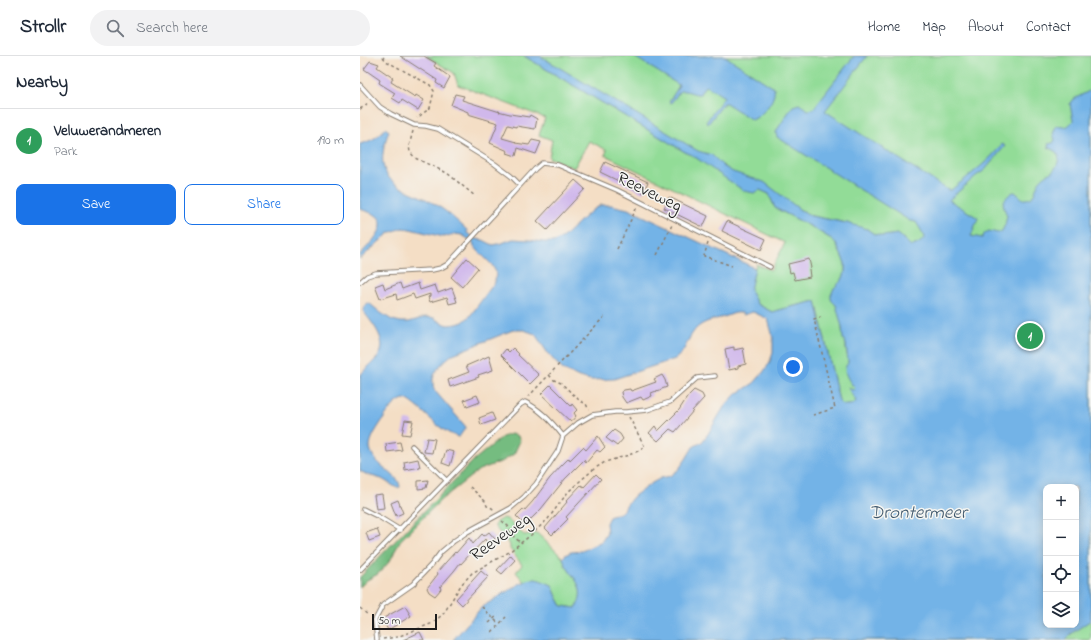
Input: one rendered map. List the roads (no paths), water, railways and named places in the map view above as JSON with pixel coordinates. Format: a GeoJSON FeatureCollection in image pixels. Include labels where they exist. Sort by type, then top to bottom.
{"type":"FeatureCollection","features":[{"type":"Feature","properties":{"kind":"lane"},"geometry":{"type":"LineString","coordinates":[[360,85],[380,107],[391,114],[414,125],[438,129],[495,164],[520,185]]}},
{"type":"Feature","properties":{"kind":"lane","name":"Reeveweg"},"geometry":{"type":"LineString","coordinates":[[360,282],[367,276],[376,273],[420,271],[441,268],[448,264],[542,163],[558,165],[617,190],[770,267]]}},
{"type":"Feature","properties":{"kind":"lane","name":"Reeveweg"},"geometry":{"type":"LineString","coordinates":[[377,640],[376,620],[383,605],[413,584],[441,552],[454,540],[511,508],[524,497],[536,484],[558,451],[563,436],[578,423],[592,415],[647,410],[670,402],[697,378],[715,376]]}},
{"type":"Feature","properties":{"kind":"lane"},"geometry":{"type":"LineString","coordinates":[[360,570],[520,405],[525,402],[532,405],[555,426],[563,436]]}},
{"type":"Feature","properties":{"kind":"lane"},"geometry":{"type":"LineString","coordinates":[[412,446],[447,481]]}},
{"type":"Feature","properties":{"kind":"lane"},"geometry":{"type":"LineString","coordinates":[[363,509],[400,530]]}},
{"type":"Feature","properties":{"kind":"water","name":"Drontermeer"},"geometry":{"type":"Polygon","coordinates":[[[524,56],[540,56],[698,151],[712,155],[723,166],[733,172],[764,182],[803,212],[811,216],[847,223],[883,236],[898,234],[911,246],[916,245],[925,237],[916,222],[910,221],[777,137],[777,130],[793,106],[799,104],[808,110],[813,109],[854,56],[867,56],[825,111],[948,190],[951,190],[991,157],[1002,144],[1005,146],[985,170],[949,200],[978,218],[971,236],[982,238],[985,233],[989,231],[998,233],[1002,231],[1007,216],[1003,202],[1009,195],[1015,192],[1023,199],[1031,198],[1042,178],[1054,169],[1058,162],[1059,156],[1055,151],[1049,148],[1048,144],[1053,143],[1055,140],[1053,134],[1056,126],[1065,127],[1071,124],[1073,121],[1070,104],[1074,99],[1091,90],[1091,620],[1072,633],[1066,640],[453,640],[482,607],[519,584],[530,579],[539,580],[552,585],[562,606],[576,608],[580,593],[579,587],[566,565],[563,558],[565,555],[571,552],[582,551],[602,541],[607,533],[606,523],[609,517],[620,513],[634,496],[652,483],[661,478],[670,476],[678,470],[693,447],[702,442],[708,434],[724,407],[735,395],[754,383],[762,374],[769,364],[773,353],[773,337],[768,319],[753,312],[743,315],[742,313],[735,313],[706,322],[698,327],[681,353],[675,359],[614,379],[591,380],[579,377],[562,369],[549,355],[535,334],[524,330],[513,330],[453,354],[436,371],[433,380],[435,391],[466,427],[459,437],[442,429],[411,402],[404,399],[401,400],[392,407],[385,416],[370,444],[371,453],[374,458],[395,477],[400,487],[397,488],[382,479],[368,475],[360,471],[360,376],[380,354],[382,348],[376,328],[363,311],[365,306],[369,303],[392,320],[401,322],[409,322],[426,317],[434,318],[448,325],[457,324],[463,322],[470,316],[495,282],[496,272],[492,265],[474,246],[473,242],[462,235],[455,234],[444,237],[402,228],[389,233],[360,259],[360,255],[376,237],[381,226],[381,221],[372,213],[360,209],[360,144],[368,142],[380,134],[385,128],[389,131],[384,147],[383,162],[387,175],[392,181],[451,215],[467,230],[467,233],[476,239],[483,240],[493,245],[513,239],[554,242],[563,237],[590,212],[601,205],[611,205],[628,209],[755,268],[750,290],[757,304],[772,312],[816,301],[839,401],[842,405],[853,404],[856,401],[848,388],[853,390],[855,388],[848,379],[845,369],[848,363],[846,344],[843,339],[842,327],[836,305],[831,299],[834,288],[842,280],[845,273],[845,263],[836,244],[833,240],[810,226],[775,208],[769,194],[760,190],[754,193],[744,191],[692,155],[524,56]]]}},
{"type":"Feature","properties":{"kind":"water"},"geometry":{"type":"Polygon","coordinates":[[[633,56],[725,56],[774,88],[773,97],[768,107],[752,120],[724,103],[708,124],[706,122],[724,97],[707,86],[704,87],[700,94],[680,91],[671,103],[669,102],[679,85],[633,56]]]}},
{"type":"Feature","properties":{"kind":"place","name":"Veluwerandmeren"},"geometry":{"type":"Point","coordinates":[1030,336]}}]}
